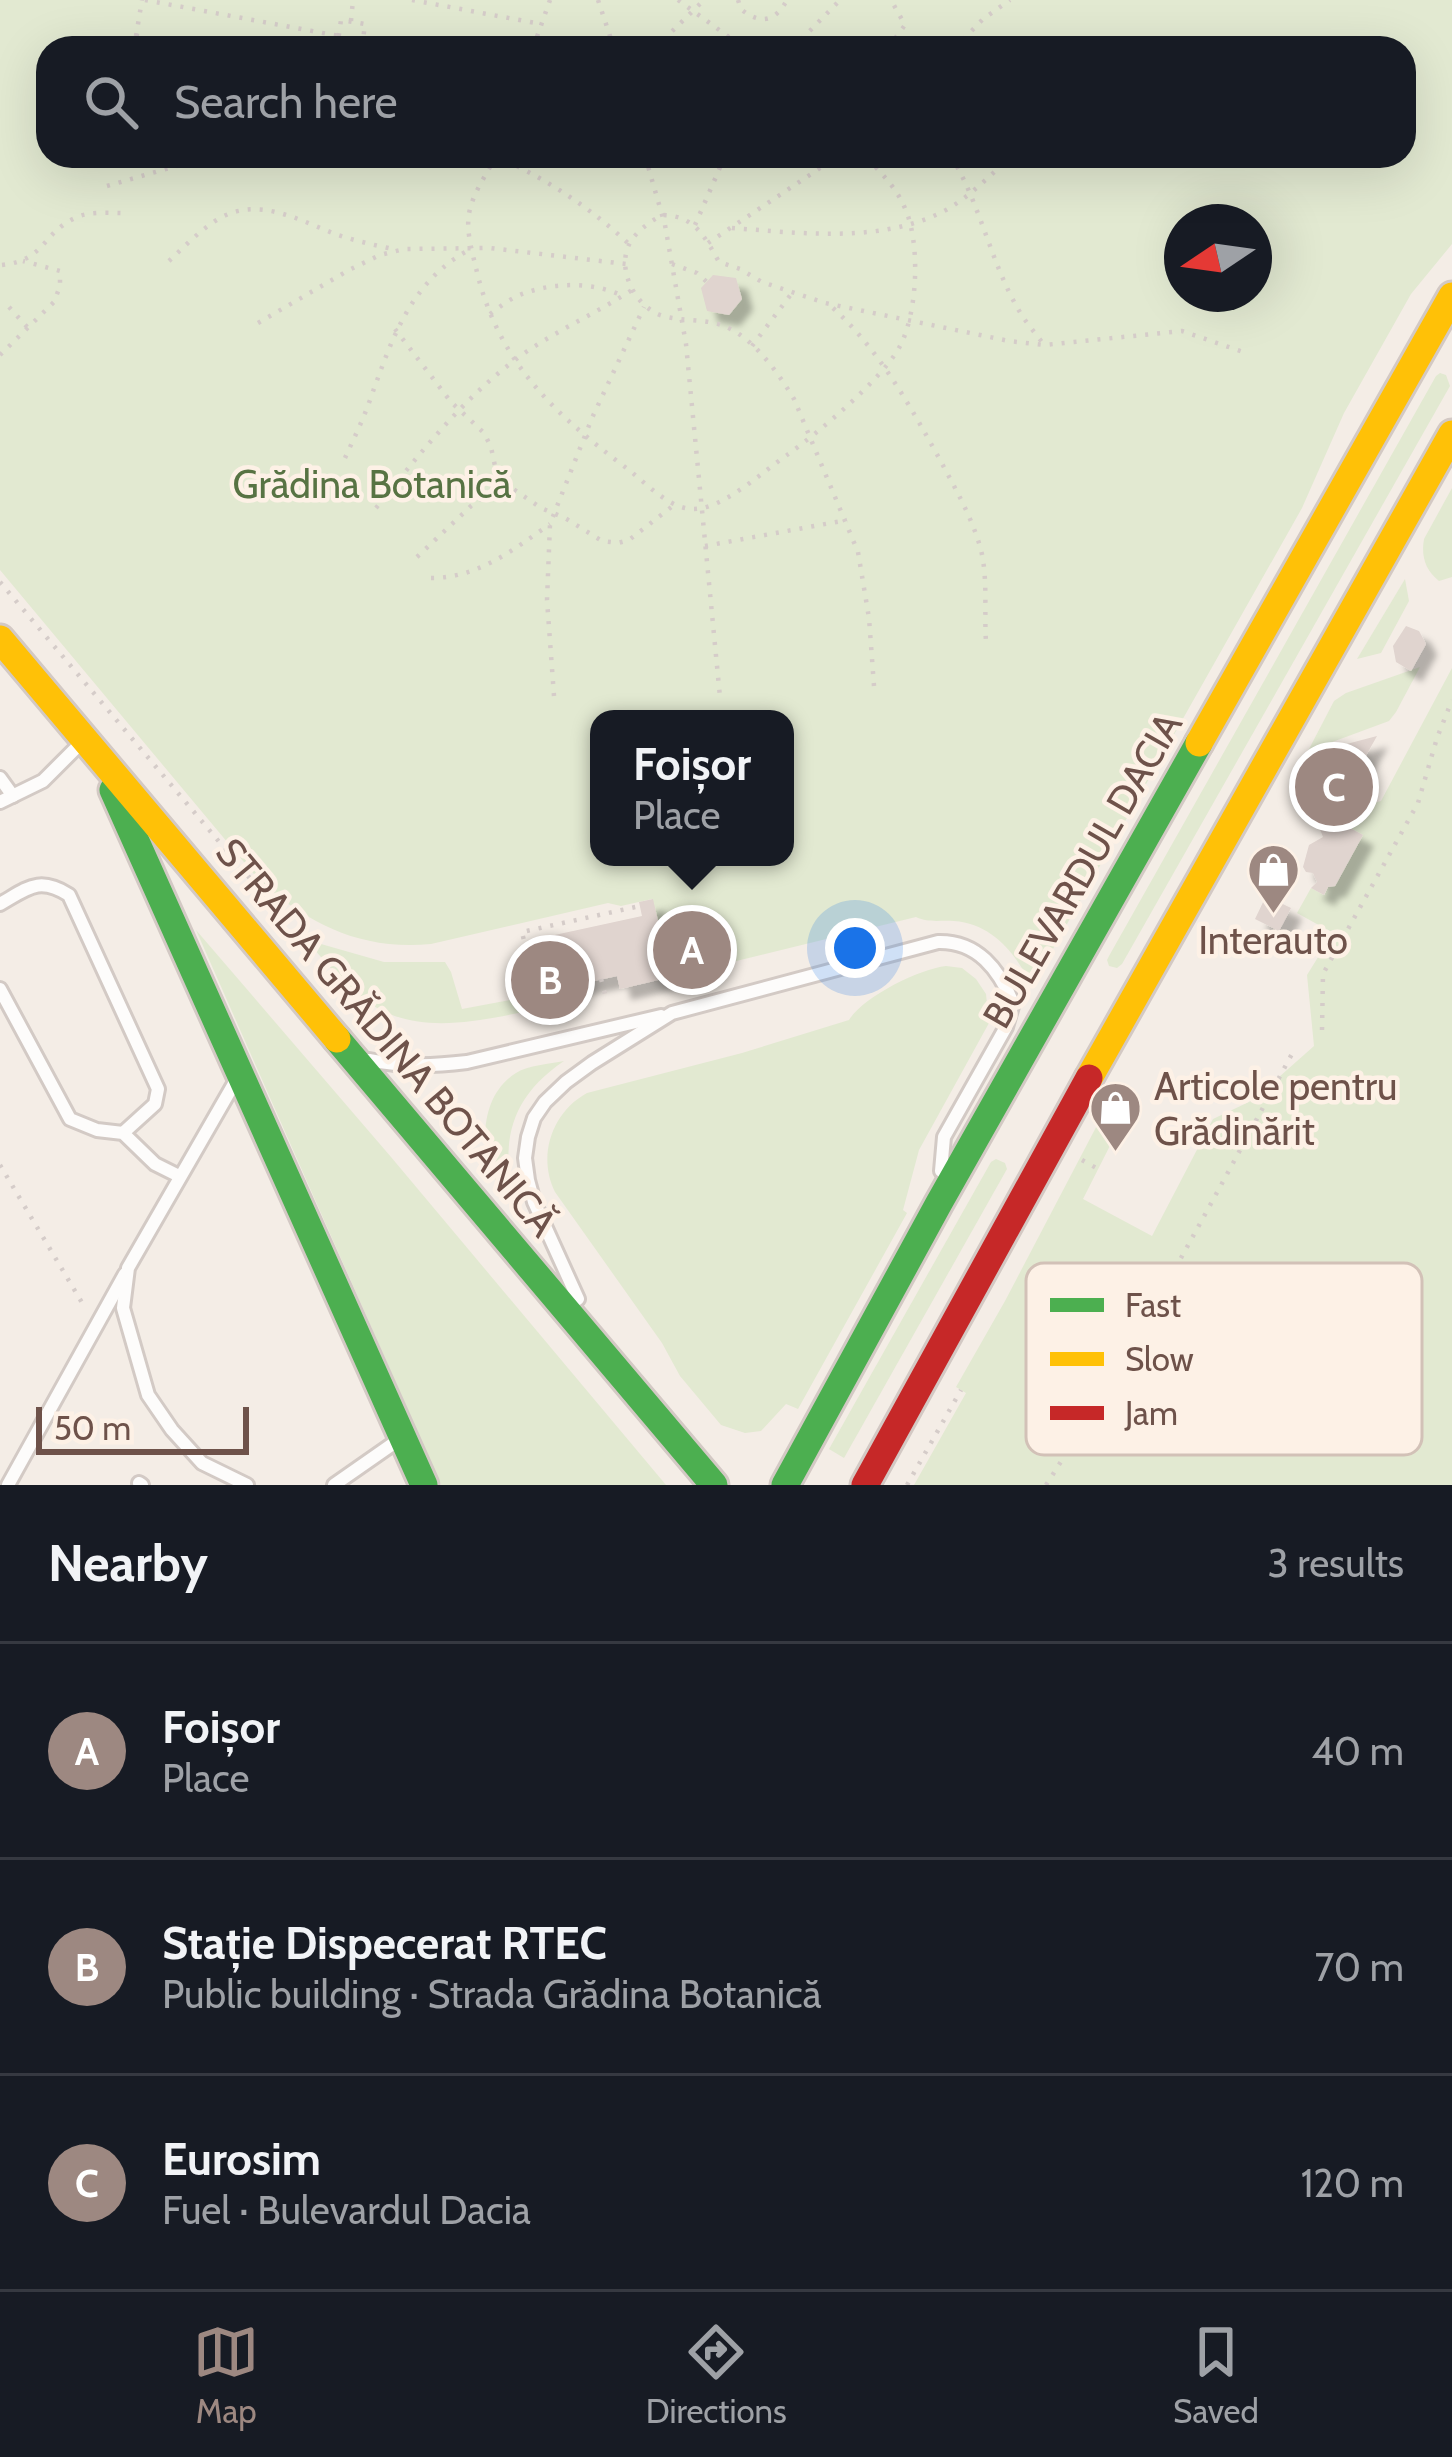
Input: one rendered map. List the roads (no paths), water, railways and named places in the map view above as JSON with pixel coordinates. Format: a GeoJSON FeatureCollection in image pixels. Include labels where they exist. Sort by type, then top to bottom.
{"type":"FeatureCollection","features":[{"type":"Feature","properties":{"kind":"main road","name":"BULEVARDUL DACIA"},"geometry":{"type":"LineString","coordinates":[[785,1485],[939,1203],[1452,296]]}},
{"type":"Feature","properties":{"kind":"main road"},"geometry":{"type":"LineString","coordinates":[[1426,341],[1452,358]]}},
{"type":"Feature","properties":{"kind":"main road"},"geometry":{"type":"LineString","coordinates":[[865,1485],[1452,434]]}},
{"type":"Feature","properties":{"kind":"main road","name":"STRADA GRĂDINA BOTANICĂ"},"geometry":{"type":"LineString","coordinates":[[0,639],[715,1485]]}},
{"type":"Feature","properties":{"kind":"main road"},"geometry":{"type":"LineString","coordinates":[[90,743],[424,1485]]}},
{"type":"Feature","properties":{"kind":"lane"},"geometry":{"type":"LineString","coordinates":[[0,778],[6,799],[44,781],[90,743]]}},
{"type":"Feature","properties":{"kind":"lane"},"geometry":{"type":"LineString","coordinates":[[0,904],[35,885],[52,885],[69,895],[158,1089],[155,1104],[123,1133]]}},
{"type":"Feature","properties":{"kind":"lane"},"geometry":{"type":"LineString","coordinates":[[351,1054],[401,1066],[435,1066],[525,1049],[952,942],[986,959],[1003,979],[1013,1003],[1022,1057]]}},
{"type":"Feature","properties":{"kind":"lane"},"geometry":{"type":"LineString","coordinates":[[0,989],[70,1119],[97,1130],[123,1133],[155,1164],[179,1176]]}},
{"type":"Feature","properties":{"kind":"lane"},"geometry":{"type":"LineString","coordinates":[[939,1203],[944,1137],[1006,1028],[1013,1003]]}},
{"type":"Feature","properties":{"kind":"lane"},"geometry":{"type":"LineString","coordinates":[[606,1359],[534,1202],[525,1159],[528,1137],[545,1102],[566,1082],[672,1013]]}},
{"type":"Feature","properties":{"kind":"lane"},"geometry":{"type":"LineString","coordinates":[[8,1485],[239,1076]]}},
{"type":"Feature","properties":{"kind":"lane"},"geometry":{"type":"LineString","coordinates":[[128,1268],[123,1308],[148,1395],[202,1462],[247,1485]]}},
{"type":"Feature","properties":{"kind":"lane"},"geometry":{"type":"LineString","coordinates":[[334,1485],[403,1437]]}},
{"type":"Feature","properties":{"kind":"place","name":"Eurosim"},"geometry":{"type":"Point","coordinates":[1334,787]}},
{"type":"Feature","properties":{"kind":"place","name":"Interauto"},"geometry":{"type":"Point","coordinates":[1273,916]}},
{"type":"Feature","properties":{"kind":"place","name":"Foișor"},"geometry":{"type":"Point","coordinates":[692,950]}},
{"type":"Feature","properties":{"kind":"place","name":"Stație Dispecerat RTEC"},"geometry":{"type":"Point","coordinates":[550,980]}},
{"type":"Feature","properties":{"kind":"place","name":"Articole pentru Grădinărit"},"geometry":{"type":"Point","coordinates":[1115,1154]}},
{"type":"Feature","properties":{"kind":"park label","name":"Grădina Botanică"},"geometry":{"type":"Point","coordinates":[372,484]}}]}
